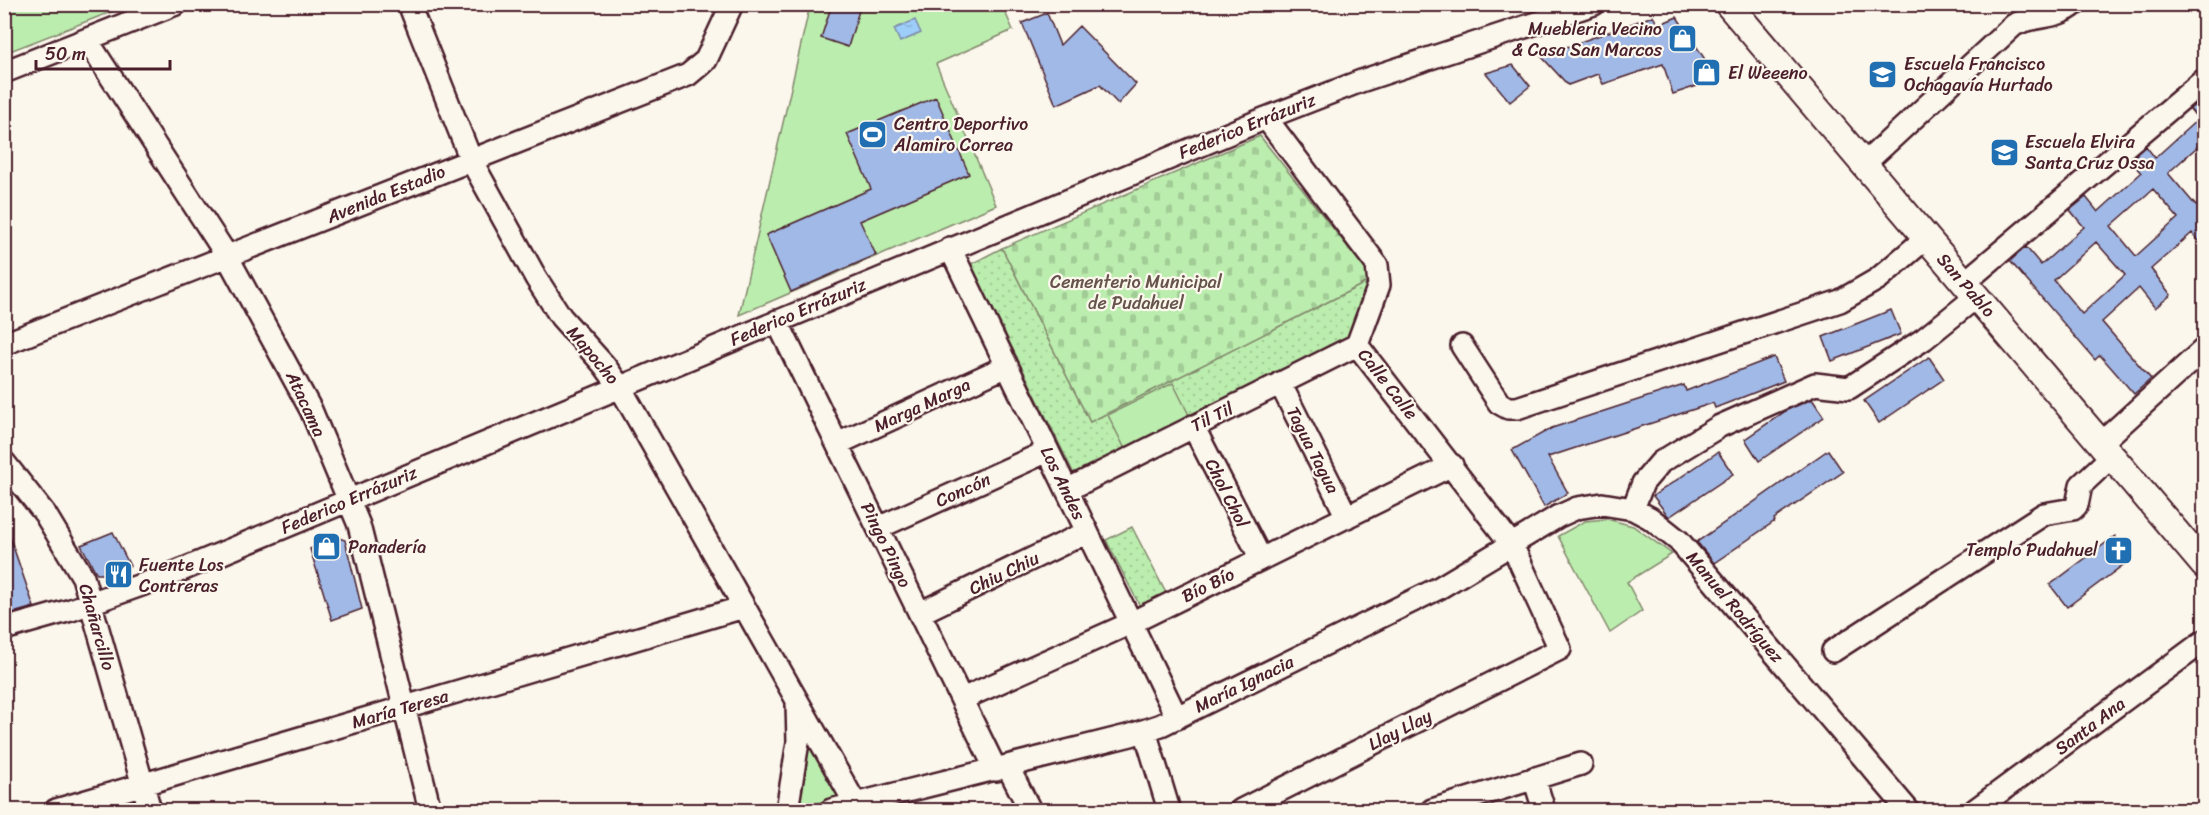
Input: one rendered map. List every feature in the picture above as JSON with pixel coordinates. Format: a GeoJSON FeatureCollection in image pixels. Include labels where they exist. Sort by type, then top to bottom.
{"type":"FeatureCollection","features":[{"type":"Feature","properties":{"kind":"main road","name":"San Pablo"},"geometry":{"type":"LineString","coordinates":[[1728,4],[2205,565]]}},
{"type":"Feature","properties":{"kind":"street"},"geometry":{"type":"LineString","coordinates":[[4,72],[87,40],[135,12],[176,4]]}},
{"type":"Feature","properties":{"kind":"street","name":"Mapocho"},"geometry":{"type":"LineString","coordinates":[[409,4],[471,160],[549,300],[620,387],[858,808]]}},
{"type":"Feature","properties":{"kind":"street","name":"Avenida Estadio"},"geometry":{"type":"LineString","coordinates":[[4,344],[694,71],[710,53],[732,4]]}},
{"type":"Feature","properties":{"kind":"street","name":"Federico Errázuriz"},"geometry":{"type":"LineString","coordinates":[[4,629],[91,603],[172,574],[1266,117],[1361,81],[1594,4]]}},
{"type":"Feature","properties":{"kind":"street"},"geometry":{"type":"LineString","coordinates":[[1864,164],[2014,25],[2026,19],[2056,15],[2075,4]]}},
{"type":"Feature","properties":{"kind":"street","name":"Atacama"},"geometry":{"type":"LineString","coordinates":[[87,40],[227,256],[303,393],[348,501],[364,546],[430,810]]}},
{"type":"Feature","properties":{"kind":"street"},"geometry":{"type":"LineString","coordinates":[[1633,509],[1643,483],[1661,462],[1720,426],[1815,384],[1849,388],[1924,339],[1970,290],[2205,80]]}},
{"type":"Feature","properties":{"kind":"street","name":"Calle Calle"},"geometry":{"type":"LineString","coordinates":[[1266,117],[1377,265],[1379,285],[1357,345],[1512,545],[1560,649]]}},
{"type":"Feature","properties":{"kind":"street"},"geometry":{"type":"LineString","coordinates":[[1462,346],[1499,403],[1508,408],[1517,408],[1840,301],[1878,279],[1926,238]]}},
{"type":"Feature","properties":{"kind":"street","name":"Los Andes"},"geometry":{"type":"LineString","coordinates":[[950,248],[1176,718]]}},
{"type":"Feature","properties":{"kind":"street","name":"Pingo Pingo"},"geometry":{"type":"LineString","coordinates":[[777,321],[962,699],[1002,768],[1030,810]]}},
{"type":"Feature","properties":{"kind":"street","name":"Til Til"},"geometry":{"type":"LineString","coordinates":[[1067,490],[1357,345]]}},
{"type":"Feature","properties":{"kind":"street"},"geometry":{"type":"LineString","coordinates":[[1833,651],[2044,513],[2073,509],[2077,505],[2085,480],[2107,450],[2205,349]]}},
{"type":"Feature","properties":{"kind":"street","name":"Marga Marga"},"geometry":{"type":"LineString","coordinates":[[837,444],[1007,366]]}},
{"type":"Feature","properties":{"kind":"street","name":"Tagua Tagua"},"geometry":{"type":"LineString","coordinates":[[1280,383],[1347,517]]}},
{"type":"Feature","properties":{"kind":"street","name":"Chol Chol"},"geometry":{"type":"LineString","coordinates":[[1193,426],[1261,560]]}},
{"type":"Feature","properties":{"kind":"street","name":"Concón"},"geometry":{"type":"LineString","coordinates":[[878,528],[1048,451]]}},
{"type":"Feature","properties":{"kind":"street","name":"Chañarcillo"},"geometry":{"type":"LineString","coordinates":[[4,462],[45,514],[83,577],[150,810]]}},
{"type":"Feature","properties":{"kind":"street","name":"Bío Bío"},"geometry":{"type":"LineString","coordinates":[[962,699],[1131,623],[1452,465]]}},
{"type":"Feature","properties":{"kind":"street","name":"María Ignacia"},"geometry":{"type":"LineString","coordinates":[[831,810],[858,808],[1145,731],[1176,718],[1439,588],[1557,517],[1577,508],[1602,504],[1633,509]]}},
{"type":"Feature","properties":{"kind":"street","name":"Manuel Rodríguez"},"geometry":{"type":"LineString","coordinates":[[1633,509],[1650,518],[1679,541],[1908,810]]}},
{"type":"Feature","properties":{"kind":"street","name":"Chiu Chiu"},"geometry":{"type":"LineString","coordinates":[[920,614],[1087,532]]}},
{"type":"Feature","properties":{"kind":"street","name":"María Teresa"},"geometry":{"type":"LineString","coordinates":[[56,810],[744,607]]}},
{"type":"Feature","properties":{"kind":"street","name":"Santa Ana"},"geometry":{"type":"LineString","coordinates":[[1975,810],[2205,641]]}},
{"type":"Feature","properties":{"kind":"street","name":"Llay Llay"},"geometry":{"type":"LineString","coordinates":[[1241,810],[1560,649]]}},
{"type":"Feature","properties":{"kind":"street","name":"Mapocho"},"geometry":{"type":"LineString","coordinates":[[787,810],[798,742],[796,697]]}},
{"type":"Feature","properties":{"kind":"street"},"geometry":{"type":"LineString","coordinates":[[1145,731],[1169,810]]}},
{"type":"Feature","properties":{"kind":"street"},"geometry":{"type":"LineString","coordinates":[[1432,810],[1581,764]]}},
{"type":"Feature","properties":{"kind":"street"},"geometry":{"type":"LineString","coordinates":[[1534,778],[1544,810]]}},
{"type":"Feature","properties":{"kind":"green space"},"geometry":{"type":"Polygon","coordinates":[[[5,4],[114,5],[116,10],[5,53],[5,4]]]}},
{"type":"Feature","properties":{"kind":"green space","name":"Centro Deportivo Alamiro Correa"},"geometry":{"type":"Polygon","coordinates":[[[810,5],[1002,5],[1013,30],[936,64],[996,205],[739,315],[810,5]]]}},
{"type":"Feature","properties":{"kind":"green space","name":"Cementerio Municipal de Pudahuel"},"geometry":{"type":"Polygon","coordinates":[[[1260,136],[1373,279],[1090,422],[1002,248],[1260,136]]]}},
{"type":"Feature","properties":{"kind":"green space"},"geometry":{"type":"Polygon","coordinates":[[[1002,248],[1090,422],[1373,279],[1357,338],[1076,478],[971,264],[1002,248]]]}},
{"type":"Feature","properties":{"kind":"green space"},"geometry":{"type":"Polygon","coordinates":[[[1173,383],[1190,417],[1125,449],[1108,415],[1173,383]]]}},
{"type":"Feature","properties":{"kind":"green space"},"geometry":{"type":"Polygon","coordinates":[[[1607,519],[1633,526],[1672,554],[1627,582],[1642,611],[1610,633],[1558,536],[1585,521],[1607,519]]]}},
{"type":"Feature","properties":{"kind":"green space"},"geometry":{"type":"Polygon","coordinates":[[[1132,527],[1169,599],[1143,612],[1106,540],[1132,527]]]}},
{"type":"Feature","properties":{"kind":"green space"},"geometry":{"type":"Polygon","coordinates":[[[807,735],[841,797],[794,809],[807,735]]]}},
{"type":"Feature","properties":{"kind":"water"},"geometry":{"type":"Polygon","coordinates":[[[915,20],[921,33],[900,42],[894,29],[915,20]]]}},
{"type":"Feature","properties":{"kind":"building"},"geometry":{"type":"Polygon","coordinates":[[[832,4],[861,4],[848,47],[821,38],[832,4]]]}},
{"type":"Feature","properties":{"kind":"building"},"geometry":{"type":"Polygon","coordinates":[[[1047,13],[1060,45],[1079,26],[1136,84],[1118,104],[1100,85],[1056,105],[1022,23],[1047,13]]]}},
{"type":"Feature","properties":{"kind":"building"},"geometry":{"type":"Polygon","coordinates":[[[1653,16],[1658,25],[1677,17],[1718,79],[1673,94],[1663,64],[1603,84],[1598,74],[1568,85],[1541,56],[1653,16]]]}},
{"type":"Feature","properties":{"kind":"building"},"geometry":{"type":"Polygon","coordinates":[[[1513,65],[1530,86],[1510,102],[1486,73],[1513,65]]]}},
{"type":"Feature","properties":{"kind":"building"},"geometry":{"type":"Polygon","coordinates":[[[2205,96],[2205,140],[2168,173],[2196,206],[2205,198],[2205,248],[2192,233],[2151,269],[2171,295],[2155,308],[2139,288],[2102,322],[2151,379],[2134,394],[2100,355],[2095,360],[2010,261],[2026,247],[2041,265],[2084,227],[2070,210],[2086,197],[2098,212],[2141,173],[2130,160],[2146,146],[2155,158],[2198,119],[2190,109],[2205,96]],[[2153,189],[2111,226],[2136,256],[2178,218],[2153,189]],[[2096,242],[2054,280],[2082,314],[2125,275],[2096,242]]]}},
{"type":"Feature","properties":{"kind":"building"},"geometry":{"type":"Polygon","coordinates":[[[936,97],[969,174],[860,221],[876,255],[791,292],[766,235],[871,189],[847,134],[936,97]]]}},
{"type":"Feature","properties":{"kind":"building"},"geometry":{"type":"Polygon","coordinates":[[[1891,310],[1901,334],[1832,361],[1823,337],[1891,310]]]}},
{"type":"Feature","properties":{"kind":"building"},"geometry":{"type":"Polygon","coordinates":[[[1774,357],[1784,381],[1715,408],[1713,403],[1548,457],[1568,493],[1544,507],[1512,450],[1552,428],[1684,385],[1686,391],[1774,357]]]}},
{"type":"Feature","properties":{"kind":"building"},"geometry":{"type":"Polygon","coordinates":[[[1929,357],[1944,379],[1879,423],[1864,401],[1929,357]]]}},
{"type":"Feature","properties":{"kind":"building"},"geometry":{"type":"Polygon","coordinates":[[[1812,399],[1824,417],[1759,461],[1745,439],[1787,410],[1812,399]]]}},
{"type":"Feature","properties":{"kind":"building"},"geometry":{"type":"Polygon","coordinates":[[[1828,450],[1843,472],[1714,563],[1697,542],[1828,450]]]}},
{"type":"Feature","properties":{"kind":"building"},"geometry":{"type":"Polygon","coordinates":[[[1718,452],[1733,474],[1669,517],[1653,496],[1718,452]]]}},
{"type":"Feature","properties":{"kind":"building"},"geometry":{"type":"Polygon","coordinates":[[[4,529],[7,529],[34,607],[13,613],[4,589],[4,529]]]}},
{"type":"Feature","properties":{"kind":"building"},"geometry":{"type":"Polygon","coordinates":[[[113,532],[130,566],[107,574],[97,574],[81,545],[113,532]]]}},
{"type":"Feature","properties":{"kind":"building"},"geometry":{"type":"Polygon","coordinates":[[[2115,536],[2131,559],[2067,607],[2050,585],[2115,536]]]}},
{"type":"Feature","properties":{"kind":"building"},"geometry":{"type":"Polygon","coordinates":[[[336,537],[345,540],[362,609],[332,620],[310,549],[336,537]]]}},
{"type":"Feature","properties":{"kind":"place","name":"Muebleria Vecino & Casa San Marcos"},"geometry":{"type":"Point","coordinates":[1683,39]}},
{"type":"Feature","properties":{"kind":"place","name":"El Weeeno"},"geometry":{"type":"Point","coordinates":[1707,73]}},
{"type":"Feature","properties":{"kind":"place","name":"Escuela Francisco Ochagavía Hurtado"},"geometry":{"type":"Point","coordinates":[1883,74]}},
{"type":"Feature","properties":{"kind":"place","name":"Centro Deportivo Alamiro Correa"},"geometry":{"type":"Point","coordinates":[873,134]}},
{"type":"Feature","properties":{"kind":"place","name":"Escuela Elvira Santa Cruz Ossa"},"geometry":{"type":"Point","coordinates":[2004,152]}},
{"type":"Feature","properties":{"kind":"place","name":"Panadería"},"geometry":{"type":"Point","coordinates":[327,547]}},
{"type":"Feature","properties":{"kind":"place","name":"Templo Pudahuel"},"geometry":{"type":"Point","coordinates":[2119,550]}},
{"type":"Feature","properties":{"kind":"place","name":"Fuente Los Contreras"},"geometry":{"type":"Point","coordinates":[118,575]}}]}
